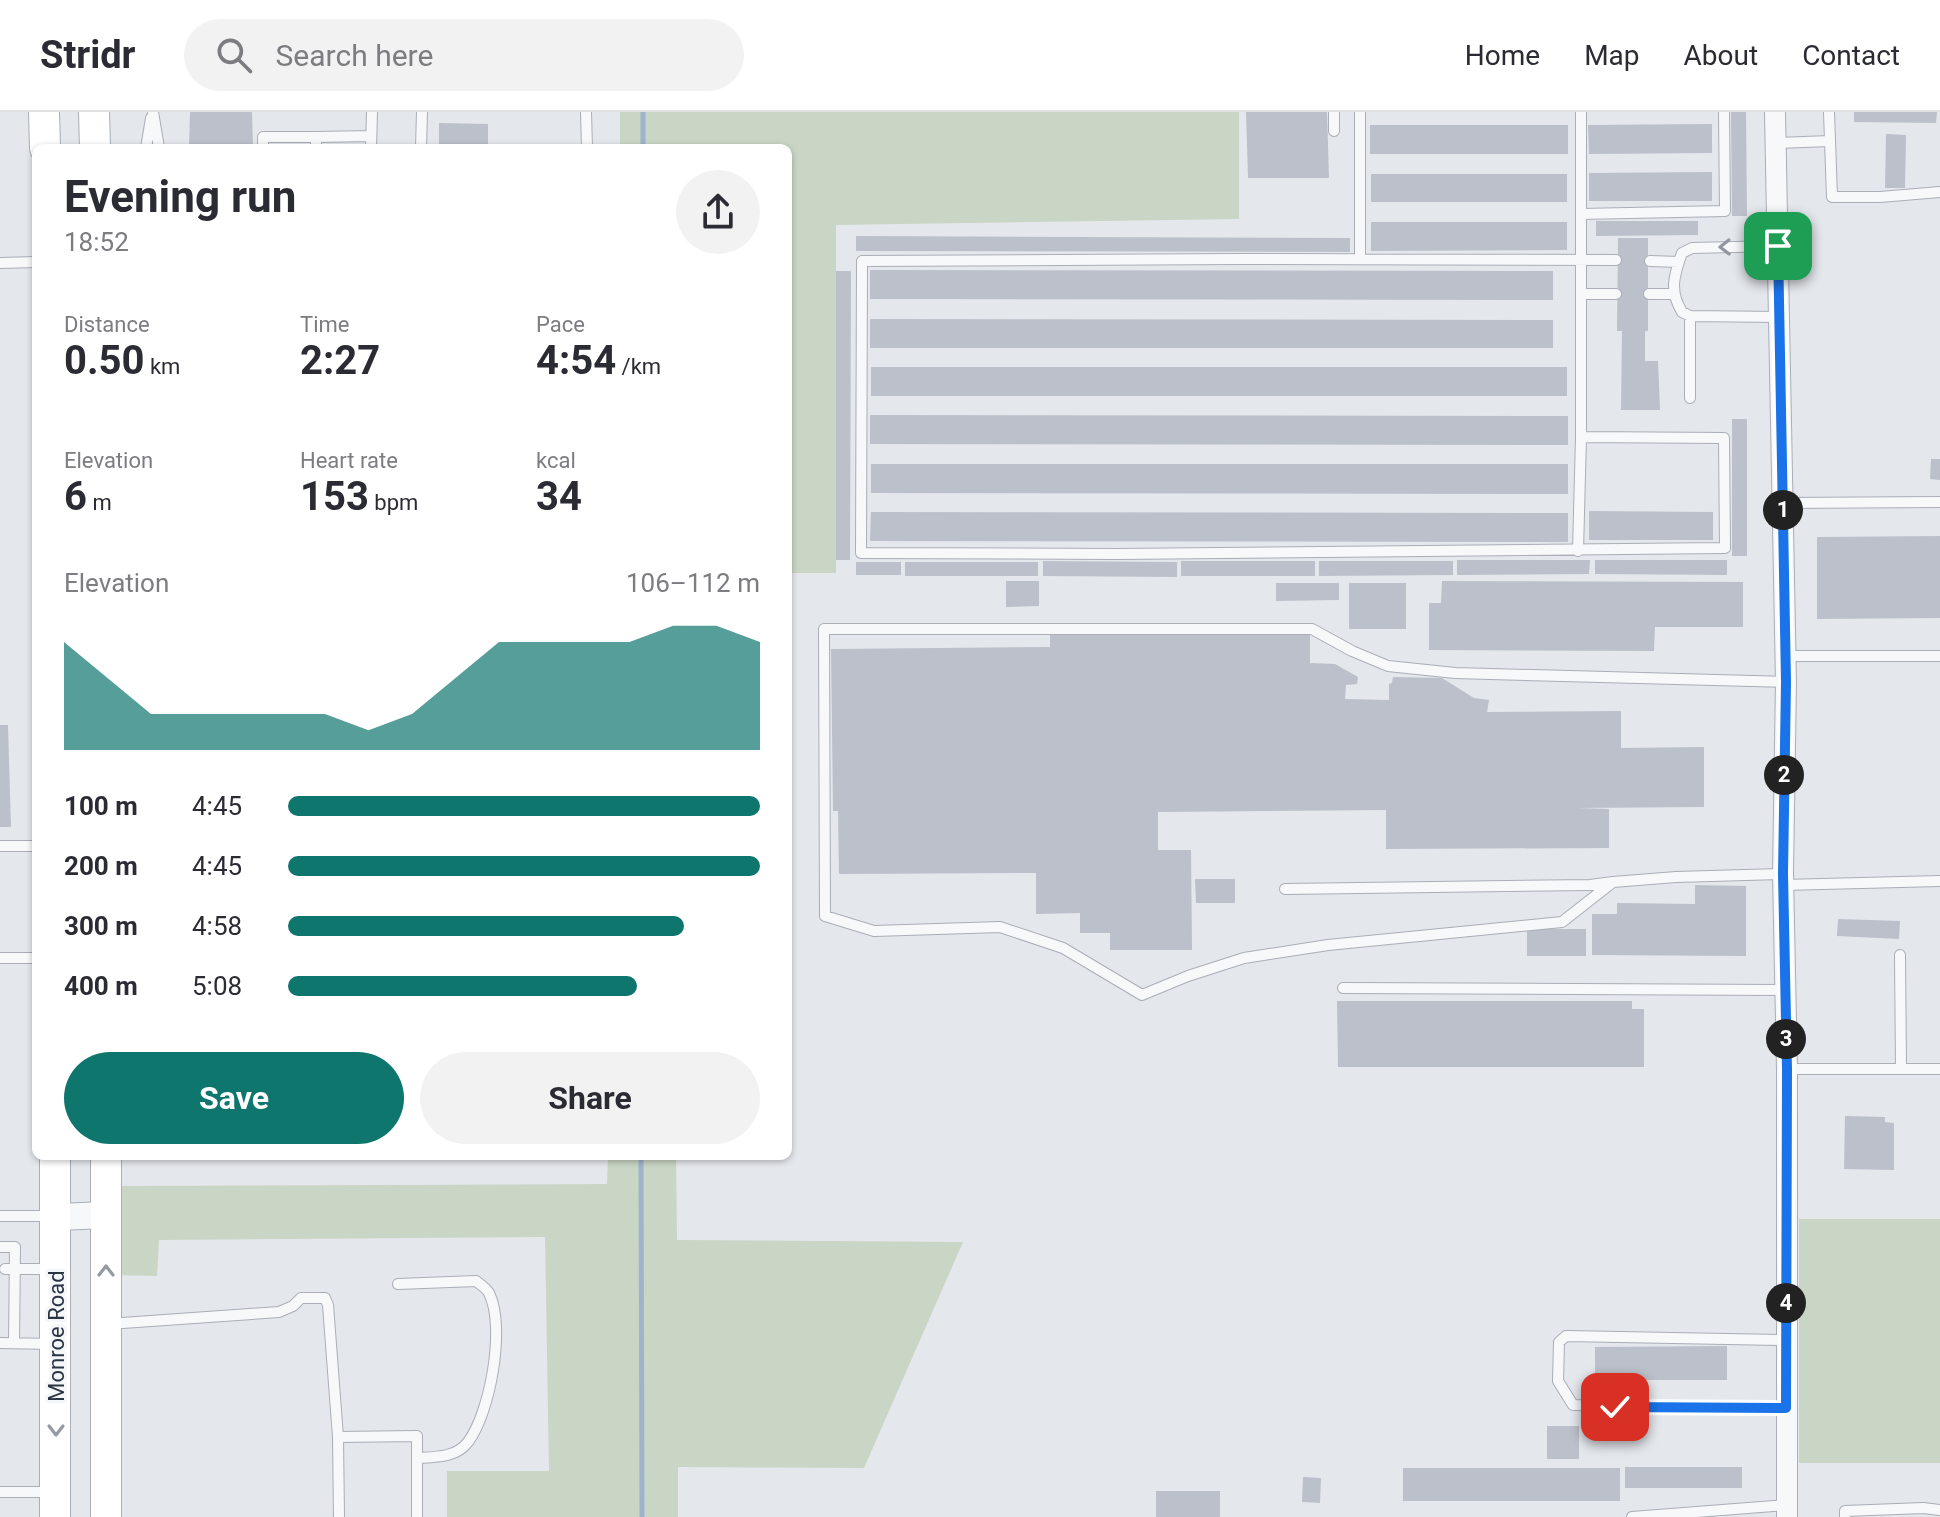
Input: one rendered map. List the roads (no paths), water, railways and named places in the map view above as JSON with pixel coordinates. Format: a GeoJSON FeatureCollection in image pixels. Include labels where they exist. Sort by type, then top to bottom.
{"type":"FeatureCollection","features":[{"type":"Feature","properties":{"kind":"main road"},"geometry":{"type":"LineString","coordinates":[[44,112],[45,144]]}},
{"type":"Feature","properties":{"kind":"main road"},"geometry":{"type":"LineString","coordinates":[[94,112],[95,144]]}},
{"type":"Feature","properties":{"kind":"main road","name":"Monroe Road"},"geometry":{"type":"LineString","coordinates":[[55,1160],[55,1505]]}},
{"type":"Feature","properties":{"kind":"main road"},"geometry":{"type":"LineString","coordinates":[[106,1160],[106,1517]]}},
{"type":"Feature","properties":{"kind":"street"},"geometry":{"type":"LineString","coordinates":[[1775,112],[1786,682],[1783,880],[1787,1069],[1787,1511]]}},
{"type":"Feature","properties":{"kind":"street"},"geometry":{"type":"LineString","coordinates":[[57,1217],[106,1215]]}},
{"type":"Feature","properties":{"kind":"lane"},"geometry":{"type":"LineString","coordinates":[[147,144],[152,112]]}},
{"type":"Feature","properties":{"kind":"lane"},"geometry":{"type":"LineString","coordinates":[[152,112],[158,144]]}},
{"type":"Feature","properties":{"kind":"lane"},"geometry":{"type":"LineString","coordinates":[[263,144],[263,137],[316,142],[371,142],[372,112]]}},
{"type":"Feature","properties":{"kind":"lane"},"geometry":{"type":"LineString","coordinates":[[421,144],[422,112]]}},
{"type":"Feature","properties":{"kind":"lane"},"geometry":{"type":"LineString","coordinates":[[586,112],[587,144]]}},
{"type":"Feature","properties":{"kind":"lane"},"geometry":{"type":"LineString","coordinates":[[1334,112],[1334,131]]}},
{"type":"Feature","properties":{"kind":"lane"},"geometry":{"type":"LineString","coordinates":[[1360,112],[1360,259]]}},
{"type":"Feature","properties":{"kind":"lane"},"geometry":{"type":"LineString","coordinates":[[1578,551],[1581,112]]}},
{"type":"Feature","properties":{"kind":"lane"},"geometry":{"type":"LineString","coordinates":[[1581,214],[1725,211],[1724,112]]}},
{"type":"Feature","properties":{"kind":"lane"},"geometry":{"type":"LineString","coordinates":[[1829,112],[1832,197],[1940,192]]}},
{"type":"Feature","properties":{"kind":"lane"},"geometry":{"type":"LineString","coordinates":[[1776,143],[1830,141]]}},
{"type":"Feature","properties":{"kind":"lane"},"geometry":{"type":"LineString","coordinates":[[1778,246],[1692,248],[1682,253],[1674,275],[1674,294],[1682,312],[1690,316],[1779,317]]}},
{"type":"Feature","properties":{"kind":"lane"},"geometry":{"type":"LineString","coordinates":[[1581,437],[1724,438],[1725,548],[861,553],[862,261],[1616,260]]}},
{"type":"Feature","properties":{"kind":"lane"},"geometry":{"type":"LineString","coordinates":[[1650,261],[1679,262]]}},
{"type":"Feature","properties":{"kind":"lane"},"geometry":{"type":"LineString","coordinates":[[0,263],[32,262]]}},
{"type":"Feature","properties":{"kind":"lane"},"geometry":{"type":"LineString","coordinates":[[1581,294],[1616,294]]}},
{"type":"Feature","properties":{"kind":"lane"},"geometry":{"type":"LineString","coordinates":[[1649,294],[1674,294]]}},
{"type":"Feature","properties":{"kind":"lane"},"geometry":{"type":"LineString","coordinates":[[1690,316],[1690,398]]}},
{"type":"Feature","properties":{"kind":"lane"},"geometry":{"type":"LineString","coordinates":[[1782,503],[1940,502]]}},
{"type":"Feature","properties":{"kind":"lane"},"geometry":{"type":"LineString","coordinates":[[1613,882],[1562,922],[1328,945],[1244,958],[1142,995],[1063,948],[1000,927],[874,931],[825,916],[824,629],[1312,629],[1388,666],[1455,673],[1786,682]]}},
{"type":"Feature","properties":{"kind":"lane"},"geometry":{"type":"LineString","coordinates":[[1785,656],[1940,656]]}},
{"type":"Feature","properties":{"kind":"lane"},"geometry":{"type":"LineString","coordinates":[[0,846],[32,846]]}},
{"type":"Feature","properties":{"kind":"lane"},"geometry":{"type":"LineString","coordinates":[[1285,889],[1590,885],[1676,877],[1940,881]]}},
{"type":"Feature","properties":{"kind":"lane"},"geometry":{"type":"LineString","coordinates":[[1900,955],[1901,1068]]}},
{"type":"Feature","properties":{"kind":"lane"},"geometry":{"type":"LineString","coordinates":[[0,958],[32,958]]}},
{"type":"Feature","properties":{"kind":"lane"},"geometry":{"type":"LineString","coordinates":[[1343,988],[1785,990]]}},
{"type":"Feature","properties":{"kind":"lane"},"geometry":{"type":"LineString","coordinates":[[1787,1069],[1940,1069]]}},
{"type":"Feature","properties":{"kind":"lane"},"geometry":{"type":"LineString","coordinates":[[0,1216],[57,1217]]}},
{"type":"Feature","properties":{"kind":"lane"},"geometry":{"type":"LineString","coordinates":[[0,1247],[15,1247],[10,1269],[14,1343]]}},
{"type":"Feature","properties":{"kind":"lane"},"geometry":{"type":"LineString","coordinates":[[10,1269],[56,1269]]}},
{"type":"Feature","properties":{"kind":"lane"},"geometry":{"type":"LineString","coordinates":[[398,1284],[476,1281],[489,1293],[495,1325],[495,1366],[485,1406],[467,1443],[448,1456],[417,1458]]}},
{"type":"Feature","properties":{"kind":"lane"},"geometry":{"type":"LineString","coordinates":[[106,1324],[279,1312],[293,1306],[301,1298],[325,1298],[338,1437],[339,1517]]}},
{"type":"Feature","properties":{"kind":"lane"},"geometry":{"type":"LineString","coordinates":[[1785,1340],[1566,1336],[1559,1342],[1558,1381],[1573,1405],[1786,1408]]}},
{"type":"Feature","properties":{"kind":"lane"},"geometry":{"type":"LineString","coordinates":[[0,1343],[56,1345]]}},
{"type":"Feature","properties":{"kind":"lane"},"geometry":{"type":"LineString","coordinates":[[338,1437],[417,1436],[417,1517]]}},
{"type":"Feature","properties":{"kind":"lane"},"geometry":{"type":"LineString","coordinates":[[0,1492],[55,1505]]}},
{"type":"Feature","properties":{"kind":"lane"},"geometry":{"type":"LineString","coordinates":[[1845,1517],[1845,1511],[1893,1513],[1940,1510]]}},
{"type":"Feature","properties":{"kind":"lane"},"geometry":{"type":"LineString","coordinates":[[1632,1517],[1787,1511]]}},
{"type":"Feature","properties":{"kind":"waterway"},"geometry":{"type":"LineString","coordinates":[[643,112],[643,144]]}},
{"type":"Feature","properties":{"kind":"waterway"},"geometry":{"type":"LineString","coordinates":[[641,1160],[642,1517]]}}]}
